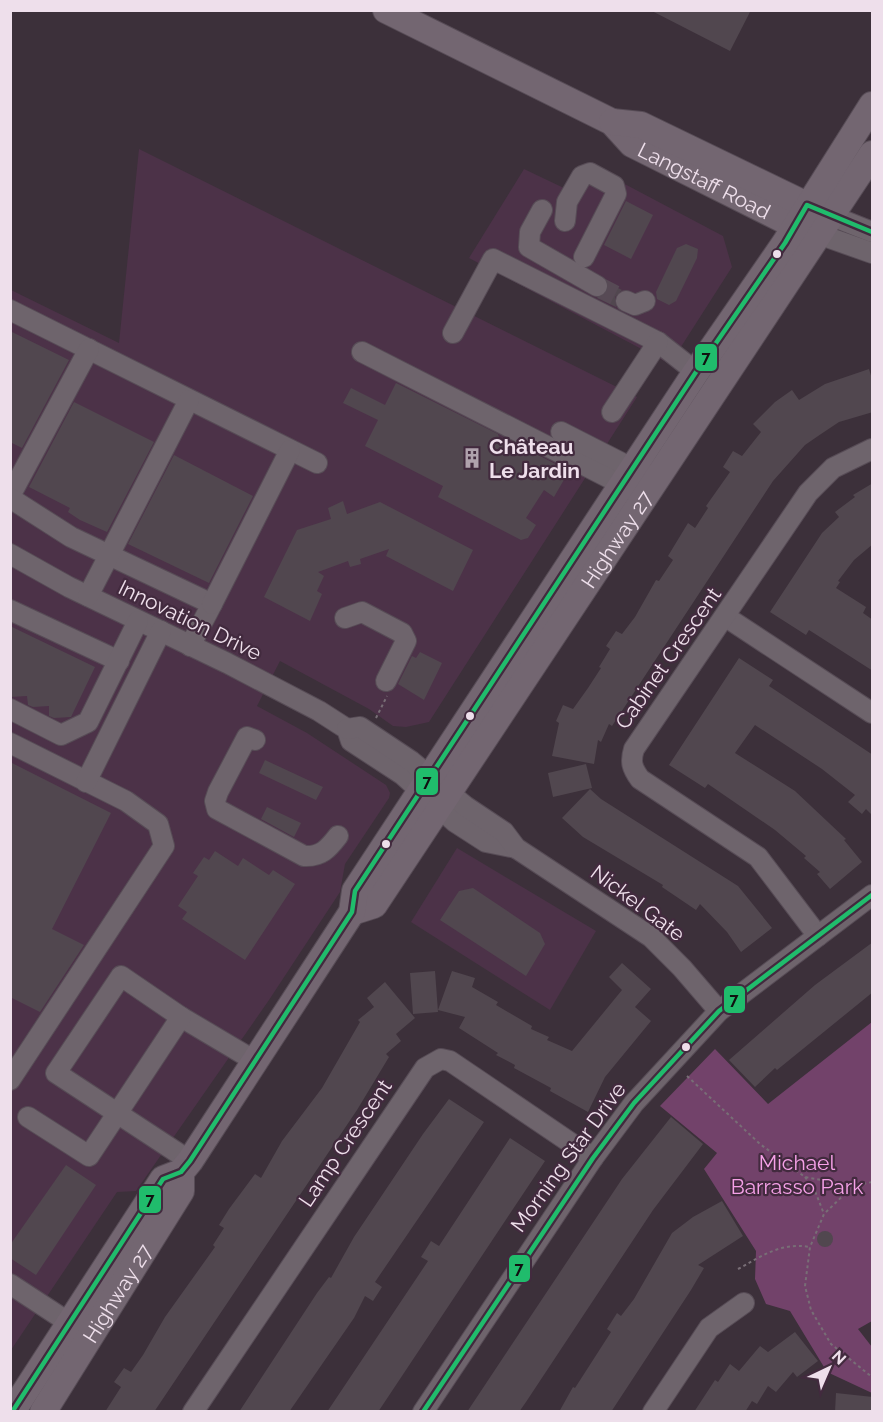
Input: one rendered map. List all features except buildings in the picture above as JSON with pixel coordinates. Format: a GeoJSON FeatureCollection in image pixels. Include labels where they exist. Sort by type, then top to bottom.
{"type":"FeatureCollection","features":[{"type":"Feature","properties":{"kind":"main road","name":"Langstaff Road"},"geometry":{"type":"LineString","coordinates":[[386,10],[612,122],[641,125],[801,216],[826,226]]}},
{"type":"Feature","properties":{"kind":"main road","name":"Highway 27"},"geometry":{"type":"LineString","coordinates":[[640,482],[696,372],[873,105]]}},
{"type":"Feature","properties":{"kind":"main road","name":"Highway 27"},"geometry":{"type":"LineString","coordinates":[[43,1412],[181,1191],[185,1167],[352,912],[355,891],[435,792],[640,482],[826,226],[873,154]]}},
{"type":"Feature","properties":{"kind":"main road","name":"Highway 27"},"geometry":{"type":"LineString","coordinates":[[12,1412],[163,1179],[185,1167]]}},
{"type":"Feature","properties":{"kind":"street"},"geometry":{"type":"LineString","coordinates":[[565,221],[567,202],[582,176],[590,172],[614,186],[616,194],[584,257]]}},
{"type":"Feature","properties":{"kind":"street"},"geometry":{"type":"LineString","coordinates":[[542,210],[530,232],[529,247],[597,286]]}},
{"type":"Feature","properties":{"kind":"street","name":"Langstaff Road"},"geometry":{"type":"LineString","coordinates":[[826,226],[873,232]]}},
{"type":"Feature","properties":{"kind":"street","name":"Langstaff Road"},"geometry":{"type":"LineString","coordinates":[[826,226],[873,253]]}},
{"type":"Feature","properties":{"kind":"street"},"geometry":{"type":"LineString","coordinates":[[453,333],[493,259],[658,342],[696,372]]}},
{"type":"Feature","properties":{"kind":"street"},"geometry":{"type":"LineString","coordinates":[[10,310],[317,463]]}},
{"type":"Feature","properties":{"kind":"street"},"geometry":{"type":"LineString","coordinates":[[612,412],[658,342]]}},
{"type":"Feature","properties":{"kind":"street"},"geometry":{"type":"LineString","coordinates":[[89,350],[10,497],[71,537],[212,604]]}},
{"type":"Feature","properties":{"kind":"street"},"geometry":{"type":"LineString","coordinates":[[362,352],[640,482]]}},
{"type":"Feature","properties":{"kind":"street"},"geometry":{"type":"LineString","coordinates":[[88,596],[189,400]]}},
{"type":"Feature","properties":{"kind":"street"},"geometry":{"type":"LineString","coordinates":[[561,432],[640,482]]}},
{"type":"Feature","properties":{"kind":"street","name":"Cabinet Crescent"},"geometry":{"type":"LineString","coordinates":[[818,936],[759,857],[640,779],[631,760],[634,749],[820,478],[846,459],[873,449]]}},
{"type":"Feature","properties":{"kind":"street"},"geometry":{"type":"LineString","coordinates":[[190,646],[290,450]]}},
{"type":"Feature","properties":{"kind":"street","name":"Innovation Drive"},"geometry":{"type":"LineString","coordinates":[[10,554],[88,596],[319,711],[346,729],[360,727],[435,792]]}},
{"type":"Feature","properties":{"kind":"street"},"geometry":{"type":"LineString","coordinates":[[10,610],[119,661]]}},
{"type":"Feature","properties":{"kind":"street"},"geometry":{"type":"LineString","coordinates":[[345,618],[362,612],[402,633],[406,640],[386,681]]}},
{"type":"Feature","properties":{"kind":"street"},"geometry":{"type":"LineString","coordinates":[[726,617],[873,713]]}},
{"type":"Feature","properties":{"kind":"street"},"geometry":{"type":"LineString","coordinates":[[10,709],[61,735],[88,722],[138,621]]}},
{"type":"Feature","properties":{"kind":"street"},"geometry":{"type":"LineString","coordinates":[[86,782],[161,632]]}},
{"type":"Feature","properties":{"kind":"street"},"geometry":{"type":"LineString","coordinates":[[255,741],[247,737],[218,792],[215,801],[217,809],[304,856],[315,857],[328,850],[338,836]]}},
{"type":"Feature","properties":{"kind":"street"},"geometry":{"type":"LineString","coordinates":[[10,743],[126,801],[158,824],[164,846],[10,1080]]}},
{"type":"Feature","properties":{"kind":"street","name":"Nickel Gate"},"geometry":{"type":"LineString","coordinates":[[435,792],[455,822],[486,842],[516,848],[651,937],[682,968],[719,1011]]}},
{"type":"Feature","properties":{"kind":"street","name":"Morning Star Drive"},"geometry":{"type":"LineString","coordinates":[[423,1412],[593,1158],[634,1103],[719,1011],[873,895]]}},
{"type":"Feature","properties":{"kind":"street"},"geometry":{"type":"LineString","coordinates":[[185,1167],[116,1113],[56,1073],[121,976],[181,1017],[255,1060]]}},
{"type":"Feature","properties":{"kind":"street"},"geometry":{"type":"LineString","coordinates":[[28,1117],[89,1156],[181,1017]]}},
{"type":"Feature","properties":{"kind":"street","name":"Lamp Crescent"},"geometry":{"type":"LineString","coordinates":[[193,1412],[425,1068],[433,1061],[450,1061],[593,1158]]}},
{"type":"Feature","properties":{"kind":"street"},"geometry":{"type":"LineString","coordinates":[[10,1284],[71,1324]]}},
{"type":"Feature","properties":{"kind":"street"},"geometry":{"type":"LineString","coordinates":[[653,1412],[709,1328],[744,1303]]}},
{"type":"Feature","properties":{"kind":"path"},"geometry":{"type":"LineString","coordinates":[[373,725],[393,684],[386,681]]}},
{"type":"Feature","properties":{"kind":"path"},"geometry":{"type":"LineString","coordinates":[[687,1076],[760,1144],[805,1177],[815,1191],[824,1214]]}},
{"type":"Feature","properties":{"kind":"path"},"geometry":{"type":"LineString","coordinates":[[805,1177],[853,1186],[873,1182]]}},
{"type":"Feature","properties":{"kind":"path"},"geometry":{"type":"LineString","coordinates":[[853,1186],[824,1214],[810,1247],[805,1286],[815,1318],[831,1344],[873,1377]]}},
{"type":"Feature","properties":{"kind":"path"},"geometry":{"type":"LineString","coordinates":[[738,1269],[779,1247],[789,1245],[810,1247]]}},
{"type":"Feature","properties":{"kind":"shaded area"},"geometry":{"type":"Polygon","coordinates":[[[139,149],[637,397],[429,722],[406,727],[393,726],[369,709],[280,661],[257,706],[307,733],[386,785],[390,793],[389,798],[345,864],[340,892],[269,1000],[136,1191],[117,1192],[11,1350],[11,290],[119,343],[139,149]]]}},
{"type":"Feature","properties":{"kind":"shaded area"},"geometry":{"type":"Polygon","coordinates":[[[585,163],[723,236],[732,267],[670,364],[469,258],[524,169],[568,190],[585,163]]]}},
{"type":"Feature","properties":{"kind":"shaded area"},"geometry":{"type":"Polygon","coordinates":[[[457,848],[596,931],[550,1010],[411,922],[457,848]]]}},
{"type":"Feature","properties":{"kind":"green space","name":"Michael Barrasso Park"},"geometry":{"type":"Polygon","coordinates":[[[872,1022],[872,1321],[858,1329],[872,1347],[872,1393],[827,1372],[790,1311],[766,1304],[755,1279],[756,1251],[704,1169],[717,1153],[660,1106],[715,1049],[768,1104],[872,1022]]]}},
{"type":"Feature","properties":{"kind":"tunnel"},"geometry":{"type":"LineString","coordinates":[[597,286],[626,301]]}},
{"type":"Feature","properties":{"kind":"transit line","name":"7"},"geometry":{"type":"LineString","coordinates":[[12,1412],[163,1179],[181,1172],[190,1161],[352,912],[355,891],[696,372],[785,243],[807,205],[872,232]]}},
{"type":"Feature","properties":{"kind":"transit line","name":"7"},"geometry":{"type":"LineString","coordinates":[[423,1412],[593,1158],[634,1103],[719,1011],[872,895]]}},
{"type":"Feature","properties":{"kind":"place","name":"Château Le Jardin"},"geometry":{"type":"Point","coordinates":[472,458]}}]}
